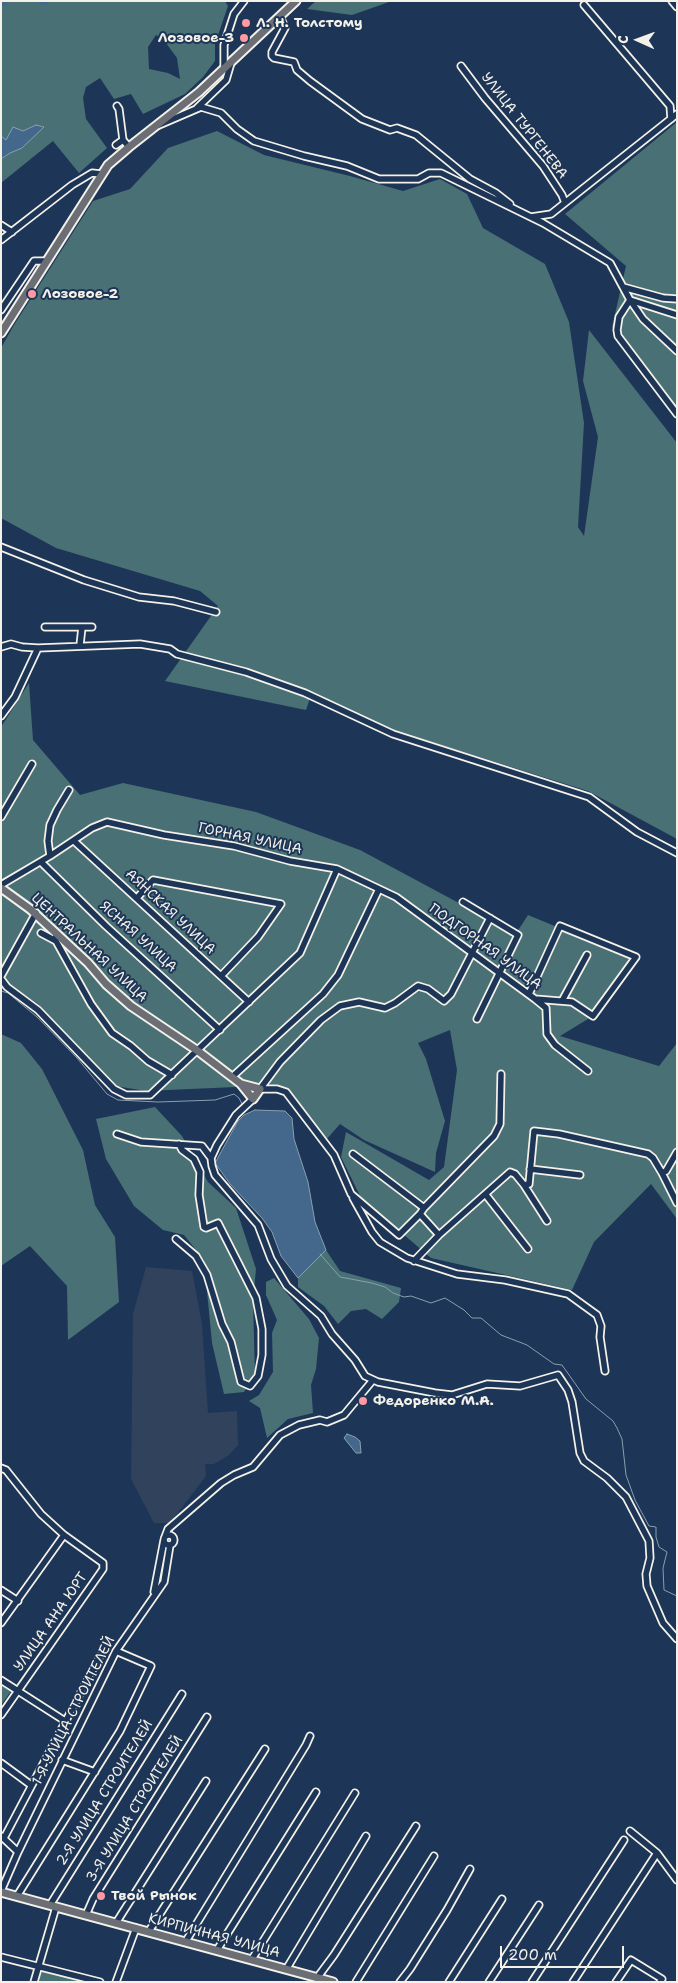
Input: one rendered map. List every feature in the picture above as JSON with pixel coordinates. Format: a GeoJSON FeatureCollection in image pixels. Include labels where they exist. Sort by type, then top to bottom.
{"type":"FeatureCollection","features":[{"type":"Feature","properties":{"kind":"main road"},"geometry":{"type":"LineString","coordinates":[[1,333],[101,174],[129,147],[224,70],[296,1]]}},
{"type":"Feature","properties":{"kind":"main road","name":"ЦЕНТРАЛЬНАЯ УЛИЦА"},"geometry":{"type":"LineString","coordinates":[[1,886],[36,913],[56,937],[131,1006],[198,1051],[241,1084],[260,1089]]}},
{"type":"Feature","properties":{"kind":"main road"},"geometry":{"type":"LineString","coordinates":[[241,1084],[253,1099],[260,1089]]}},
{"type":"Feature","properties":{"kind":"main road","name":"КИРПИЧНАЯ УЛИЦА"},"geometry":{"type":"LineString","coordinates":[[1,1891],[333,1982]]}},
{"type":"Feature","properties":{"kind":"street"},"geometry":{"type":"LineString","coordinates":[[224,70],[224,45],[234,14],[244,1]]}},
{"type":"Feature","properties":{"kind":"street"},"geometry":{"type":"LineString","coordinates":[[672,1],[677,7]]}},
{"type":"Feature","properties":{"kind":"street"},"geometry":{"type":"LineString","coordinates":[[584,5],[670,106],[671,119]]}},
{"type":"Feature","properties":{"kind":"street"},"geometry":{"type":"LineString","coordinates":[[280,16],[284,28],[272,52],[274,58],[294,62],[297,70],[310,81],[362,119],[390,130],[397,128],[416,135],[470,178],[496,194],[519,212]]}},
{"type":"Feature","properties":{"kind":"street"},"geometry":{"type":"LineString","coordinates":[[196,109],[226,80],[231,63]]}},
{"type":"Feature","properties":{"kind":"street","name":"УЛИЦА ТУРГЕНЕВА"},"geometry":{"type":"LineString","coordinates":[[460,66],[543,166],[562,195],[565,203]]}},
{"type":"Feature","properties":{"kind":"street"},"geometry":{"type":"LineString","coordinates":[[117,106],[123,140],[129,147]]}},
{"type":"Feature","properties":{"kind":"street"},"geometry":{"type":"LineString","coordinates":[[152,128],[201,107],[221,113],[237,129],[254,141],[346,166],[380,179],[418,179],[429,173],[441,173],[531,217],[610,263],[630,300],[643,319],[677,351]]}},
{"type":"Feature","properties":{"kind":"street"},"geometry":{"type":"LineString","coordinates":[[531,217],[551,214],[677,114]]}},
{"type":"Feature","properties":{"kind":"street"},"geometry":{"type":"LineString","coordinates":[[116,145],[123,140]]}},
{"type":"Feature","properties":{"kind":"street"},"geometry":{"type":"LineString","coordinates":[[1,240],[72,185],[92,173],[101,174]]}},
{"type":"Feature","properties":{"kind":"street"},"geometry":{"type":"LineString","coordinates":[[1,225],[12,232]]}},
{"type":"Feature","properties":{"kind":"street"},"geometry":{"type":"LineString","coordinates":[[1,310],[34,261],[46,261]]}},
{"type":"Feature","properties":{"kind":"street"},"geometry":{"type":"LineString","coordinates":[[623,287],[663,298],[677,299]]}},
{"type":"Feature","properties":{"kind":"street"},"geometry":{"type":"LineString","coordinates":[[630,300],[675,316]]}},
{"type":"Feature","properties":{"kind":"street"},"geometry":{"type":"LineString","coordinates":[[630,300],[619,317],[618,336],[677,414]]}},
{"type":"Feature","properties":{"kind":"street"},"geometry":{"type":"LineString","coordinates":[[1,547],[84,580],[139,597],[174,601],[216,612]]}},
{"type":"Feature","properties":{"kind":"street"},"geometry":{"type":"LineString","coordinates":[[45,627],[92,627]]}},
{"type":"Feature","properties":{"kind":"street"},"geometry":{"type":"LineString","coordinates":[[80,645],[82,627]]}},
{"type":"Feature","properties":{"kind":"street"},"geometry":{"type":"LineString","coordinates":[[1,647],[11,644],[38,648],[140,644],[170,648],[177,654],[246,672],[305,693],[393,734],[589,797],[637,832],[677,853]]}},
{"type":"Feature","properties":{"kind":"street"},"geometry":{"type":"LineString","coordinates":[[1,716],[15,697],[38,648]]}},
{"type":"Feature","properties":{"kind":"street"},"geometry":{"type":"LineString","coordinates":[[1,817],[32,764]]}},
{"type":"Feature","properties":{"kind":"street"},"geometry":{"type":"LineString","coordinates":[[50,856],[48,841],[50,824],[69,790]]}},
{"type":"Feature","properties":{"kind":"street","name":"ГОРНАЯ УЛИЦА"},"geometry":{"type":"LineString","coordinates":[[1,886],[92,828],[107,822],[164,835],[234,846],[290,861],[337,869],[396,897],[416,912]]}},
{"type":"Feature","properties":{"kind":"street","name":"АЯНСКАЯ УЛИЦА"},"geometry":{"type":"LineString","coordinates":[[74,841],[249,1002]]}},
{"type":"Feature","properties":{"kind":"street","name":"ЯСНАЯ УЛИЦА"},"geometry":{"type":"LineString","coordinates":[[41,862],[106,926],[220,1030]]}},
{"type":"Feature","properties":{"kind":"street"},"geometry":{"type":"LineString","coordinates":[[36,913],[1,978],[7,987],[38,1010],[114,1089],[126,1095],[150,1095],[300,953],[337,869]]}},
{"type":"Feature","properties":{"kind":"street"},"geometry":{"type":"LineString","coordinates":[[138,898],[153,880],[280,904],[258,937],[221,976]]}},
{"type":"Feature","properties":{"kind":"street"},"geometry":{"type":"LineString","coordinates":[[232,1077],[324,994],[338,975],[379,889]]}},
{"type":"Feature","properties":{"kind":"street"},"geometry":{"type":"LineString","coordinates":[[463,902],[518,935],[477,1019]]}},
{"type":"Feature","properties":{"kind":"street","name":"ПОДГОРНАЯ УЛИЦА"},"geometry":{"type":"LineString","coordinates":[[416,912],[546,1008],[547,1034],[555,1045],[588,1071]]}},
{"type":"Feature","properties":{"kind":"street"},"geometry":{"type":"LineString","coordinates":[[260,1089],[280,1062],[321,1020],[340,1006],[359,1002],[384,1008],[395,1003],[418,986],[428,989],[444,1001],[451,994],[490,918]]}},
{"type":"Feature","properties":{"kind":"street"},"geometry":{"type":"LineString","coordinates":[[529,994],[560,926],[636,957],[593,1016],[572,1002],[535,999]]}},
{"type":"Feature","properties":{"kind":"street"},"geometry":{"type":"LineString","coordinates":[[41,933],[56,937],[91,1004],[112,1033],[148,1061],[172,1075]]}},
{"type":"Feature","properties":{"kind":"street"},"geometry":{"type":"LineString","coordinates":[[562,1001],[587,954]]}},
{"type":"Feature","properties":{"kind":"street"},"geometry":{"type":"LineString","coordinates":[[351,1194],[399,1234],[494,1136],[500,1124],[501,1074]]}},
{"type":"Feature","properties":{"kind":"street"},"geometry":{"type":"LineString","coordinates":[[260,1089],[277,1089],[286,1092],[334,1155],[351,1194],[372,1232],[380,1242],[414,1261],[457,1274],[505,1280],[568,1294],[597,1315],[601,1326],[600,1337],[605,1371]]}},
{"type":"Feature","properties":{"kind":"street"},"geometry":{"type":"LineString","coordinates":[[211,1158],[221,1139],[242,1108],[253,1099]]}},
{"type":"Feature","properties":{"kind":"street"},"geometry":{"type":"LineString","coordinates":[[524,1185],[529,1184],[534,1131],[559,1134],[648,1154],[653,1158],[662,1173],[677,1203]]}},
{"type":"Feature","properties":{"kind":"street"},"geometry":{"type":"LineString","coordinates":[[118,1134],[141,1142],[202,1146],[211,1158],[215,1175],[258,1225],[271,1259],[287,1286],[321,1316],[332,1334],[355,1360],[365,1376],[368,1386]]}},
{"type":"Feature","properties":{"kind":"street"},"geometry":{"type":"LineString","coordinates":[[176,1239],[196,1256],[207,1274],[222,1324],[231,1342],[241,1382],[245,1386],[250,1386],[258,1376],[262,1355],[262,1329],[256,1298],[218,1223],[206,1228],[204,1227],[199,1195],[200,1172],[194,1159],[182,1150],[179,1144]]}},
{"type":"Feature","properties":{"kind":"street"},"geometry":{"type":"LineString","coordinates":[[662,1173],[666,1171],[677,1152]]}},
{"type":"Feature","properties":{"kind":"street"},"geometry":{"type":"LineString","coordinates":[[353,1154],[422,1211],[440,1235]]}},
{"type":"Feature","properties":{"kind":"street"},"geometry":{"type":"LineString","coordinates":[[530,1169],[580,1175]]}},
{"type":"Feature","properties":{"kind":"street"},"geometry":{"type":"LineString","coordinates":[[414,1261],[510,1172],[515,1174],[524,1185],[547,1221]]}},
{"type":"Feature","properties":{"kind":"street"},"geometry":{"type":"LineString","coordinates":[[486,1195],[528,1249]]}},
{"type":"Feature","properties":{"kind":"street"},"geometry":{"type":"LineString","coordinates":[[365,1376],[375,1381],[452,1395],[487,1384],[520,1386],[558,1375],[568,1390],[572,1402],[580,1453],[584,1461],[607,1478],[626,1497],[649,1542],[650,1558],[646,1574],[646,1586],[663,1623],[677,1639]]}},
{"type":"Feature","properties":{"kind":"street"},"geometry":{"type":"LineString","coordinates":[[148,1605],[157,1586],[168,1529],[221,1483],[253,1467],[280,1435],[299,1425],[320,1420],[327,1422],[344,1415],[368,1386],[375,1381]]}},
{"type":"Feature","properties":{"kind":"street"},"geometry":{"type":"LineString","coordinates":[[1,1468],[6,1470],[41,1514],[64,1535],[1,1623]]}},
{"type":"Feature","properties":{"kind":"street"},"geometry":{"type":"LineString","coordinates":[[165,1538],[167,1544],[170,1545],[174,1542],[174,1537],[168,1529]]}},
{"type":"Feature","properties":{"kind":"street","name":"УЛИЦА АНА ЮРТ"},"geometry":{"type":"LineString","coordinates":[[1,1715],[103,1569],[103,1563],[64,1535]]}},
{"type":"Feature","properties":{"kind":"street"},"geometry":{"type":"LineString","coordinates":[[165,1538],[170,1535],[174,1537]]}},
{"type":"Feature","properties":{"kind":"street","name":"1-Я УЛИЦА СТРОИТЕЛЕЙ"},"geometry":{"type":"LineString","coordinates":[[1,1891],[62,1760],[116,1651],[164,1582],[167,1553],[170,1545]]}},
{"type":"Feature","properties":{"kind":"street"},"geometry":{"type":"LineString","coordinates":[[1,1590],[18,1601]]}},
{"type":"Feature","properties":{"kind":"street"},"geometry":{"type":"LineString","coordinates":[[17,1896],[120,1731],[151,1666],[116,1651]]}},
{"type":"Feature","properties":{"kind":"street"},"geometry":{"type":"LineString","coordinates":[[18,1852],[3,1837],[100,1656]]}},
{"type":"Feature","properties":{"kind":"street"},"geometry":{"type":"LineString","coordinates":[[1,1680],[19,1690],[65,1722]]}},
{"type":"Feature","properties":{"kind":"street","name":"2-Я УЛИЦА СТРОИТЕЛЕЙ"},"geometry":{"type":"LineString","coordinates":[[34,1982],[53,1906],[182,1694]]}},
{"type":"Feature","properties":{"kind":"street","name":"3-Я УЛИЦА СТРОИТЕЛЕЙ"},"geometry":{"type":"LineString","coordinates":[[86,1915],[93,1898],[207,1717]]}},
{"type":"Feature","properties":{"kind":"street"},"geometry":{"type":"LineString","coordinates":[[186,1941],[310,1736]]}},
{"type":"Feature","properties":{"kind":"street"},"geometry":{"type":"LineString","coordinates":[[149,1931],[265,1749]]}},
{"type":"Feature","properties":{"kind":"street"},"geometry":{"type":"LineString","coordinates":[[62,1760],[95,1772]]}},
{"type":"Feature","properties":{"kind":"street"},"geometry":{"type":"LineString","coordinates":[[1,1763],[32,1785]]}},
{"type":"Feature","properties":{"kind":"street"},"geometry":{"type":"LineString","coordinates":[[116,1923],[206,1781]]}},
{"type":"Feature","properties":{"kind":"street"},"geometry":{"type":"LineString","coordinates":[[217,1950],[316,1792]]}},
{"type":"Feature","properties":{"kind":"street"},"geometry":{"type":"LineString","coordinates":[[252,1959],[355,1793]]}},
{"type":"Feature","properties":{"kind":"street"},"geometry":{"type":"LineString","coordinates":[[317,1978],[334,1955],[416,1826]]}},
{"type":"Feature","properties":{"kind":"street"},"geometry":{"type":"LineString","coordinates":[[630,1831],[656,1854],[677,1880]]}},
{"type":"Feature","properties":{"kind":"street"},"geometry":{"type":"LineString","coordinates":[[287,1968],[366,1836]]}},
{"type":"Feature","properties":{"kind":"street"},"geometry":{"type":"LineString","coordinates":[[532,1982],[624,1840]]}},
{"type":"Feature","properties":{"kind":"street"},"geometry":{"type":"LineString","coordinates":[[573,1982],[656,1854]]}},
{"type":"Feature","properties":{"kind":"street"},"geometry":{"type":"LineString","coordinates":[[356,1982],[434,1856]]}},
{"type":"Feature","properties":{"kind":"street"},"geometry":{"type":"LineString","coordinates":[[400,1982],[410,1970],[470,1869]]}},
{"type":"Feature","properties":{"kind":"street"},"geometry":{"type":"LineString","coordinates":[[449,1982],[502,1899]]}},
{"type":"Feature","properties":{"kind":"street"},"geometry":{"type":"LineString","coordinates":[[489,1982],[539,1905]]}},
{"type":"Feature","properties":{"kind":"street"},"geometry":{"type":"LineString","coordinates":[[116,1982],[136,1928]]}},
{"type":"Feature","properties":{"kind":"street"},"geometry":{"type":"LineString","coordinates":[[1,1956],[100,1982]]}},
{"type":"Feature","properties":{"kind":"street"},"geometry":{"type":"LineString","coordinates":[[616,1982],[630,1960],[661,1980]]}},
{"type":"Feature","properties":{"kind":"shaded area"},"geometry":{"type":"Polygon","coordinates":[[[36,125],[44,127],[22,148],[1,159],[1,136],[6,140],[13,127],[23,131],[36,125]]]}},
{"type":"Feature","properties":{"kind":"shaded area"},"geometry":{"type":"Polygon","coordinates":[[[255,1110],[285,1111],[292,1118],[294,1139],[308,1182],[315,1222],[326,1250],[298,1278],[281,1256],[272,1232],[262,1218],[230,1184],[215,1163],[238,1121],[244,1115],[255,1110]]]}},
{"type":"Feature","properties":{"kind":"shaded area"},"geometry":{"type":"Polygon","coordinates":[[[146,1267],[192,1271],[202,1324],[208,1413],[237,1411],[238,1445],[229,1455],[214,1464],[205,1464],[206,1476],[170,1523],[154,1523],[131,1479],[133,1314],[146,1267]]]}},
{"type":"Feature","properties":{"kind":"shaded area"},"geometry":{"type":"Polygon","coordinates":[[[347,1434],[360,1441],[361,1453],[356,1453],[344,1438],[347,1434]]]}},
{"type":"Feature","properties":{"kind":"green space"},"geometry":{"type":"Polygon","coordinates":[[[1,1],[225,1],[228,6],[215,44],[215,61],[203,77],[185,94],[143,114],[131,94],[114,99],[100,78],[86,87],[83,98],[86,119],[107,148],[79,173],[53,141],[1,183],[1,159],[6,155],[1,151],[1,1]],[[156,35],[148,47],[149,69],[168,73],[180,79],[177,58],[163,39],[156,35]]]}},
{"type":"Feature","properties":{"kind":"green space"},"geometry":{"type":"Polygon","coordinates":[[[316,1],[392,1],[352,15],[307,9],[316,1]]]}},
{"type":"Feature","properties":{"kind":"green space"},"geometry":{"type":"Polygon","coordinates":[[[677,122],[677,411],[612,327],[626,266],[565,214],[677,122]]]}},
{"type":"Feature","properties":{"kind":"green space"},"geometry":{"type":"Polygon","coordinates":[[[217,131],[264,155],[403,191],[440,179],[467,194],[483,228],[545,264],[569,322],[584,423],[578,527],[584,536],[598,437],[583,381],[589,330],[677,443],[677,839],[588,791],[393,730],[312,692],[306,710],[165,681],[218,606],[200,591],[56,548],[1,518],[1,348],[93,201],[130,189],[168,148],[217,131]]]}},
{"type":"Feature","properties":{"kind":"green space"},"geometry":{"type":"Polygon","coordinates":[[[29,683],[33,740],[80,795],[123,783],[256,812],[360,850],[515,935],[528,915],[632,958],[588,1019],[560,1036],[659,1066],[677,1043],[677,1219],[651,1184],[594,1242],[572,1290],[431,1258],[361,1198],[341,1157],[346,1132],[429,1180],[444,1167],[457,1070],[450,1030],[418,1043],[426,1059],[445,1121],[436,1153],[435,1172],[364,1140],[340,1124],[326,1140],[292,1092],[290,1093],[283,1088],[270,1085],[270,1074],[258,1086],[146,1091],[115,1086],[38,1004],[1,979],[1,727],[29,683]]]}},
{"type":"Feature","properties":{"kind":"green space"},"geometry":{"type":"Polygon","coordinates":[[[1,1034],[21,1043],[42,1069],[83,1150],[95,1205],[115,1237],[119,1302],[68,1340],[67,1286],[30,1246],[1,1266],[1,1034]]]}},
{"type":"Feature","properties":{"kind":"green space"},"geometry":{"type":"Polygon","coordinates":[[[155,1107],[182,1136],[208,1182],[236,1208],[256,1269],[253,1301],[255,1375],[244,1392],[224,1394],[212,1343],[204,1260],[184,1235],[163,1230],[134,1206],[106,1159],[96,1119],[155,1107]]]}},
{"type":"Feature","properties":{"kind":"green space"},"geometry":{"type":"Polygon","coordinates":[[[326,1250],[340,1271],[401,1288],[399,1302],[382,1319],[366,1309],[351,1311],[338,1324],[324,1306],[298,1287],[298,1278],[326,1250]]]}},
{"type":"Feature","properties":{"kind":"green space"},"geometry":{"type":"Polygon","coordinates":[[[274,1278],[309,1319],[319,1338],[316,1369],[311,1385],[313,1413],[288,1419],[267,1438],[260,1408],[249,1401],[259,1395],[273,1372],[272,1333],[277,1320],[266,1295],[266,1282],[274,1278]]]}},
{"type":"Feature","properties":{"kind":"green space"},"geometry":{"type":"Polygon","coordinates":[[[1,1683],[12,1690],[1,1705],[1,1683]]]}},
{"type":"Feature","properties":{"kind":"green space"},"geometry":{"type":"Polygon","coordinates":[[[41,1970],[86,1982],[38,1982],[41,1970]]]}},
{"type":"Feature","properties":{"kind":"waterway"},"geometry":{"type":"LineString","coordinates":[[1,991],[8,993],[37,1017],[77,1058],[107,1094],[118,1100],[158,1102],[215,1100],[234,1094],[239,1098],[243,1106]]}},
{"type":"Feature","properties":{"kind":"waterway"},"geometry":{"type":"LineString","coordinates":[[320,1254],[340,1277],[372,1283],[385,1287],[393,1293],[404,1297],[411,1296],[431,1303],[445,1298],[464,1310],[472,1318],[481,1318],[501,1335],[527,1345],[554,1364],[562,1365],[586,1399],[613,1421],[617,1428],[622,1439],[626,1475],[635,1500],[649,1526],[656,1527],[659,1547],[667,1552],[663,1568],[664,1590],[677,1596]]}},
{"type":"Feature","properties":{"kind":"place","name":"Л. Н. Толстому"},"geometry":{"type":"Point","coordinates":[246,23]}},
{"type":"Feature","properties":{"kind":"place","name":"Лозовое-3"},"geometry":{"type":"Point","coordinates":[244,38]}},
{"type":"Feature","properties":{"kind":"place","name":"Лозовое-2"},"geometry":{"type":"Point","coordinates":[32,294]}},
{"type":"Feature","properties":{"kind":"place","name":"Федоренко М.А."},"geometry":{"type":"Point","coordinates":[363,1401]}},
{"type":"Feature","properties":{"kind":"place","name":"Твой Рынок"},"geometry":{"type":"Point","coordinates":[101,1896]}}]}
